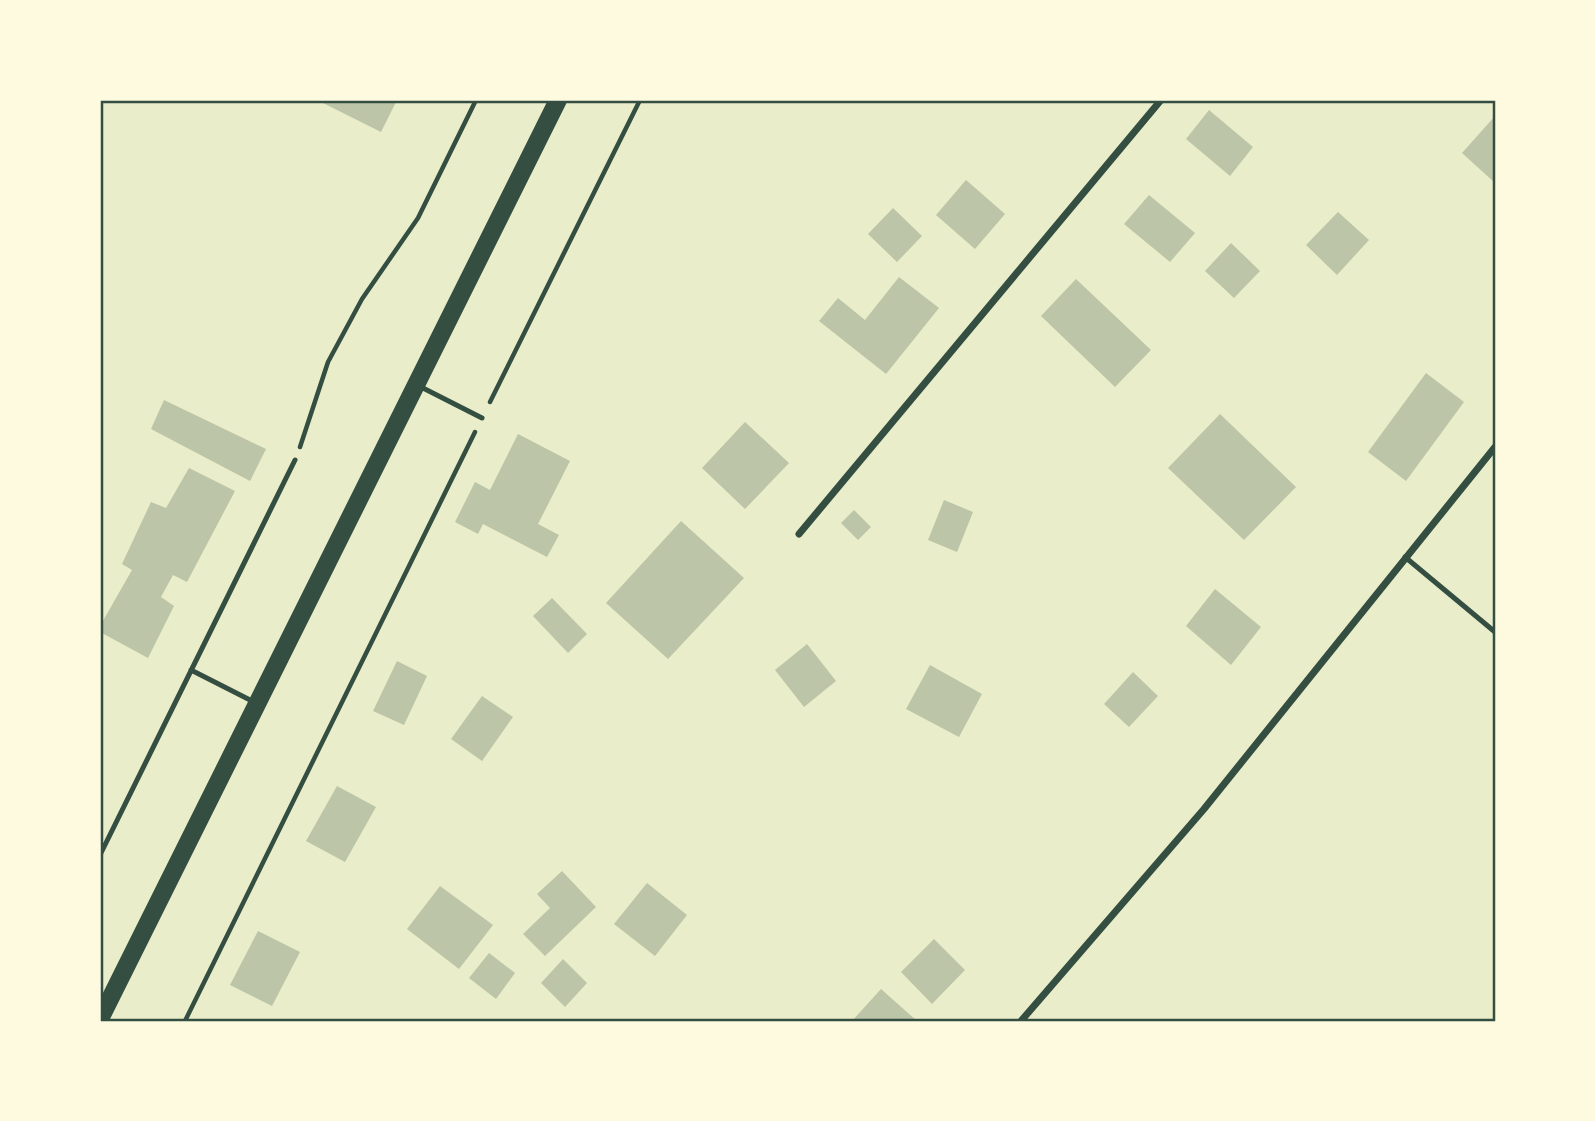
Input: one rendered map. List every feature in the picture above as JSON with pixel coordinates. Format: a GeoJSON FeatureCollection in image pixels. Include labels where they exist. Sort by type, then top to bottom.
{"type":"FeatureCollection","features":[{"type":"Feature","properties":{"kind":"main road"},"geometry":{"type":"LineString","coordinates":[[100,1019],[558,100]]}},
{"type":"Feature","properties":{"kind":"street"},"geometry":{"type":"LineString","coordinates":[[799,534],[1161,100]]}},
{"type":"Feature","properties":{"kind":"street"},"geometry":{"type":"LineString","coordinates":[[1021,1021],[1204,809],[1495,447]]}},
{"type":"Feature","properties":{"kind":"lane"},"geometry":{"type":"LineString","coordinates":[[416,385],[482,418]]}},
{"type":"Feature","properties":{"kind":"lane"},"geometry":{"type":"LineString","coordinates":[[100,855],[295,460]]}},
{"type":"Feature","properties":{"kind":"lane"},"geometry":{"type":"LineString","coordinates":[[1405,557],[1495,632]]}},
{"type":"Feature","properties":{"kind":"lane"},"geometry":{"type":"LineString","coordinates":[[191,670],[257,703]]}},
{"type":"Feature","properties":{"kind":"path"},"geometry":{"type":"LineString","coordinates":[[295,460],[328,362],[362,299],[418,218],[476,100]]}},
{"type":"Feature","properties":{"kind":"path"},"geometry":{"type":"LineString","coordinates":[[185,1021],[640,100]]}},
{"type":"Feature","properties":{"kind":"building"},"geometry":{"type":"Polygon","coordinates":[[[317,100],[397,100],[381,132],[317,100]]]}},
{"type":"Feature","properties":{"kind":"building"},"geometry":{"type":"Polygon","coordinates":[[[1209,110],[1253,147],[1230,176],[1186,139],[1209,110]]]}},
{"type":"Feature","properties":{"kind":"building"},"geometry":{"type":"Polygon","coordinates":[[[1495,116],[1495,183],[1462,153],[1495,116]]]}},
{"type":"Feature","properties":{"kind":"building"},"geometry":{"type":"Polygon","coordinates":[[[966,180],[1005,214],[975,249],[936,215],[966,180]]]}},
{"type":"Feature","properties":{"kind":"building"},"geometry":{"type":"Polygon","coordinates":[[[1149,195],[1195,233],[1170,262],[1124,224],[1149,195]]]}},
{"type":"Feature","properties":{"kind":"building"},"geometry":{"type":"Polygon","coordinates":[[[893,208],[922,236],[897,262],[868,234],[893,208]]]}},
{"type":"Feature","properties":{"kind":"building"},"geometry":{"type":"Polygon","coordinates":[[[1338,212],[1369,240],[1337,275],[1306,245],[1338,212]]]}},
{"type":"Feature","properties":{"kind":"building"},"geometry":{"type":"Polygon","coordinates":[[[1231,243],[1260,271],[1234,298],[1205,271],[1231,243]]]}},
{"type":"Feature","properties":{"kind":"building"},"geometry":{"type":"Polygon","coordinates":[[[899,277],[939,308],[886,374],[819,321],[838,298],[865,320],[899,277]]]}},
{"type":"Feature","properties":{"kind":"building"},"geometry":{"type":"Polygon","coordinates":[[[1076,279],[1151,350],[1115,387],[1041,316],[1076,279]]]}},
{"type":"Feature","properties":{"kind":"building"},"geometry":{"type":"Polygon","coordinates":[[[1426,373],[1464,402],[1406,481],[1368,452],[1426,373]]]}},
{"type":"Feature","properties":{"kind":"building"},"geometry":{"type":"Polygon","coordinates":[[[164,400],[266,449],[250,481],[151,429],[164,400]]]}},
{"type":"Feature","properties":{"kind":"building"},"geometry":{"type":"Polygon","coordinates":[[[1220,414],[1296,487],[1244,540],[1168,468],[1220,414]]]}},
{"type":"Feature","properties":{"kind":"building"},"geometry":{"type":"Polygon","coordinates":[[[745,422],[789,463],[745,509],[702,468],[745,422]]]}},
{"type":"Feature","properties":{"kind":"building"},"geometry":{"type":"Polygon","coordinates":[[[518,434],[570,461],[538,524],[559,535],[547,557],[483,524],[478,534],[455,522],[475,482],[490,490],[518,434]]]}},
{"type":"Feature","properties":{"kind":"building"},"geometry":{"type":"Polygon","coordinates":[[[189,468],[235,491],[187,582],[173,575],[161,597],[174,606],[148,658],[100,632],[100,626],[132,570],[122,564],[151,502],[166,508],[189,468]]]}},
{"type":"Feature","properties":{"kind":"building"},"geometry":{"type":"Polygon","coordinates":[[[944,500],[973,512],[957,552],[928,540],[944,500]]]}},
{"type":"Feature","properties":{"kind":"building"},"geometry":{"type":"Polygon","coordinates":[[[854,510],[871,527],[858,540],[841,523],[854,510]]]}},
{"type":"Feature","properties":{"kind":"building"},"geometry":{"type":"Polygon","coordinates":[[[681,521],[744,578],[668,659],[606,603],[681,521]]]}},
{"type":"Feature","properties":{"kind":"building"},"geometry":{"type":"Polygon","coordinates":[[[1215,589],[1261,627],[1231,665],[1186,626],[1215,589]]]}},
{"type":"Feature","properties":{"kind":"building"},"geometry":{"type":"Polygon","coordinates":[[[552,598],[587,634],[568,653],[533,616],[552,598]]]}},
{"type":"Feature","properties":{"kind":"building"},"geometry":{"type":"Polygon","coordinates":[[[807,644],[836,681],[804,707],[775,670],[807,644]]]}},
{"type":"Feature","properties":{"kind":"building"},"geometry":{"type":"Polygon","coordinates":[[[397,661],[427,676],[404,725],[373,711],[397,661]]]}},
{"type":"Feature","properties":{"kind":"building"},"geometry":{"type":"Polygon","coordinates":[[[930,665],[982,694],[959,737],[906,709],[930,665]]]}},
{"type":"Feature","properties":{"kind":"building"},"geometry":{"type":"Polygon","coordinates":[[[1133,672],[1158,696],[1129,727],[1104,704],[1133,672]]]}},
{"type":"Feature","properties":{"kind":"building"},"geometry":{"type":"Polygon","coordinates":[[[482,696],[513,717],[482,761],[451,739],[482,696]]]}},
{"type":"Feature","properties":{"kind":"building"},"geometry":{"type":"Polygon","coordinates":[[[337,786],[376,807],[345,862],[306,841],[337,786]]]}},
{"type":"Feature","properties":{"kind":"building"},"geometry":{"type":"Polygon","coordinates":[[[562,871],[596,907],[545,956],[523,934],[550,908],[537,894],[562,871]]]}},
{"type":"Feature","properties":{"kind":"building"},"geometry":{"type":"Polygon","coordinates":[[[647,883],[687,915],[655,956],[614,924],[647,883]]]}},
{"type":"Feature","properties":{"kind":"building"},"geometry":{"type":"Polygon","coordinates":[[[440,886],[493,925],[459,969],[407,929],[440,886]]]}},
{"type":"Feature","properties":{"kind":"building"},"geometry":{"type":"Polygon","coordinates":[[[258,931],[300,952],[272,1006],[230,985],[258,931]]]}},
{"type":"Feature","properties":{"kind":"building"},"geometry":{"type":"Polygon","coordinates":[[[934,939],[965,970],[932,1004],[901,972],[934,939]]]}},
{"type":"Feature","properties":{"kind":"building"},"geometry":{"type":"Polygon","coordinates":[[[489,953],[515,973],[496,999],[469,978],[489,953]]]}},
{"type":"Feature","properties":{"kind":"building"},"geometry":{"type":"Polygon","coordinates":[[[563,959],[587,983],[565,1007],[541,983],[563,959]]]}},
{"type":"Feature","properties":{"kind":"building"},"geometry":{"type":"Polygon","coordinates":[[[881,989],[917,1021],[852,1021],[881,989]]]}}]}
